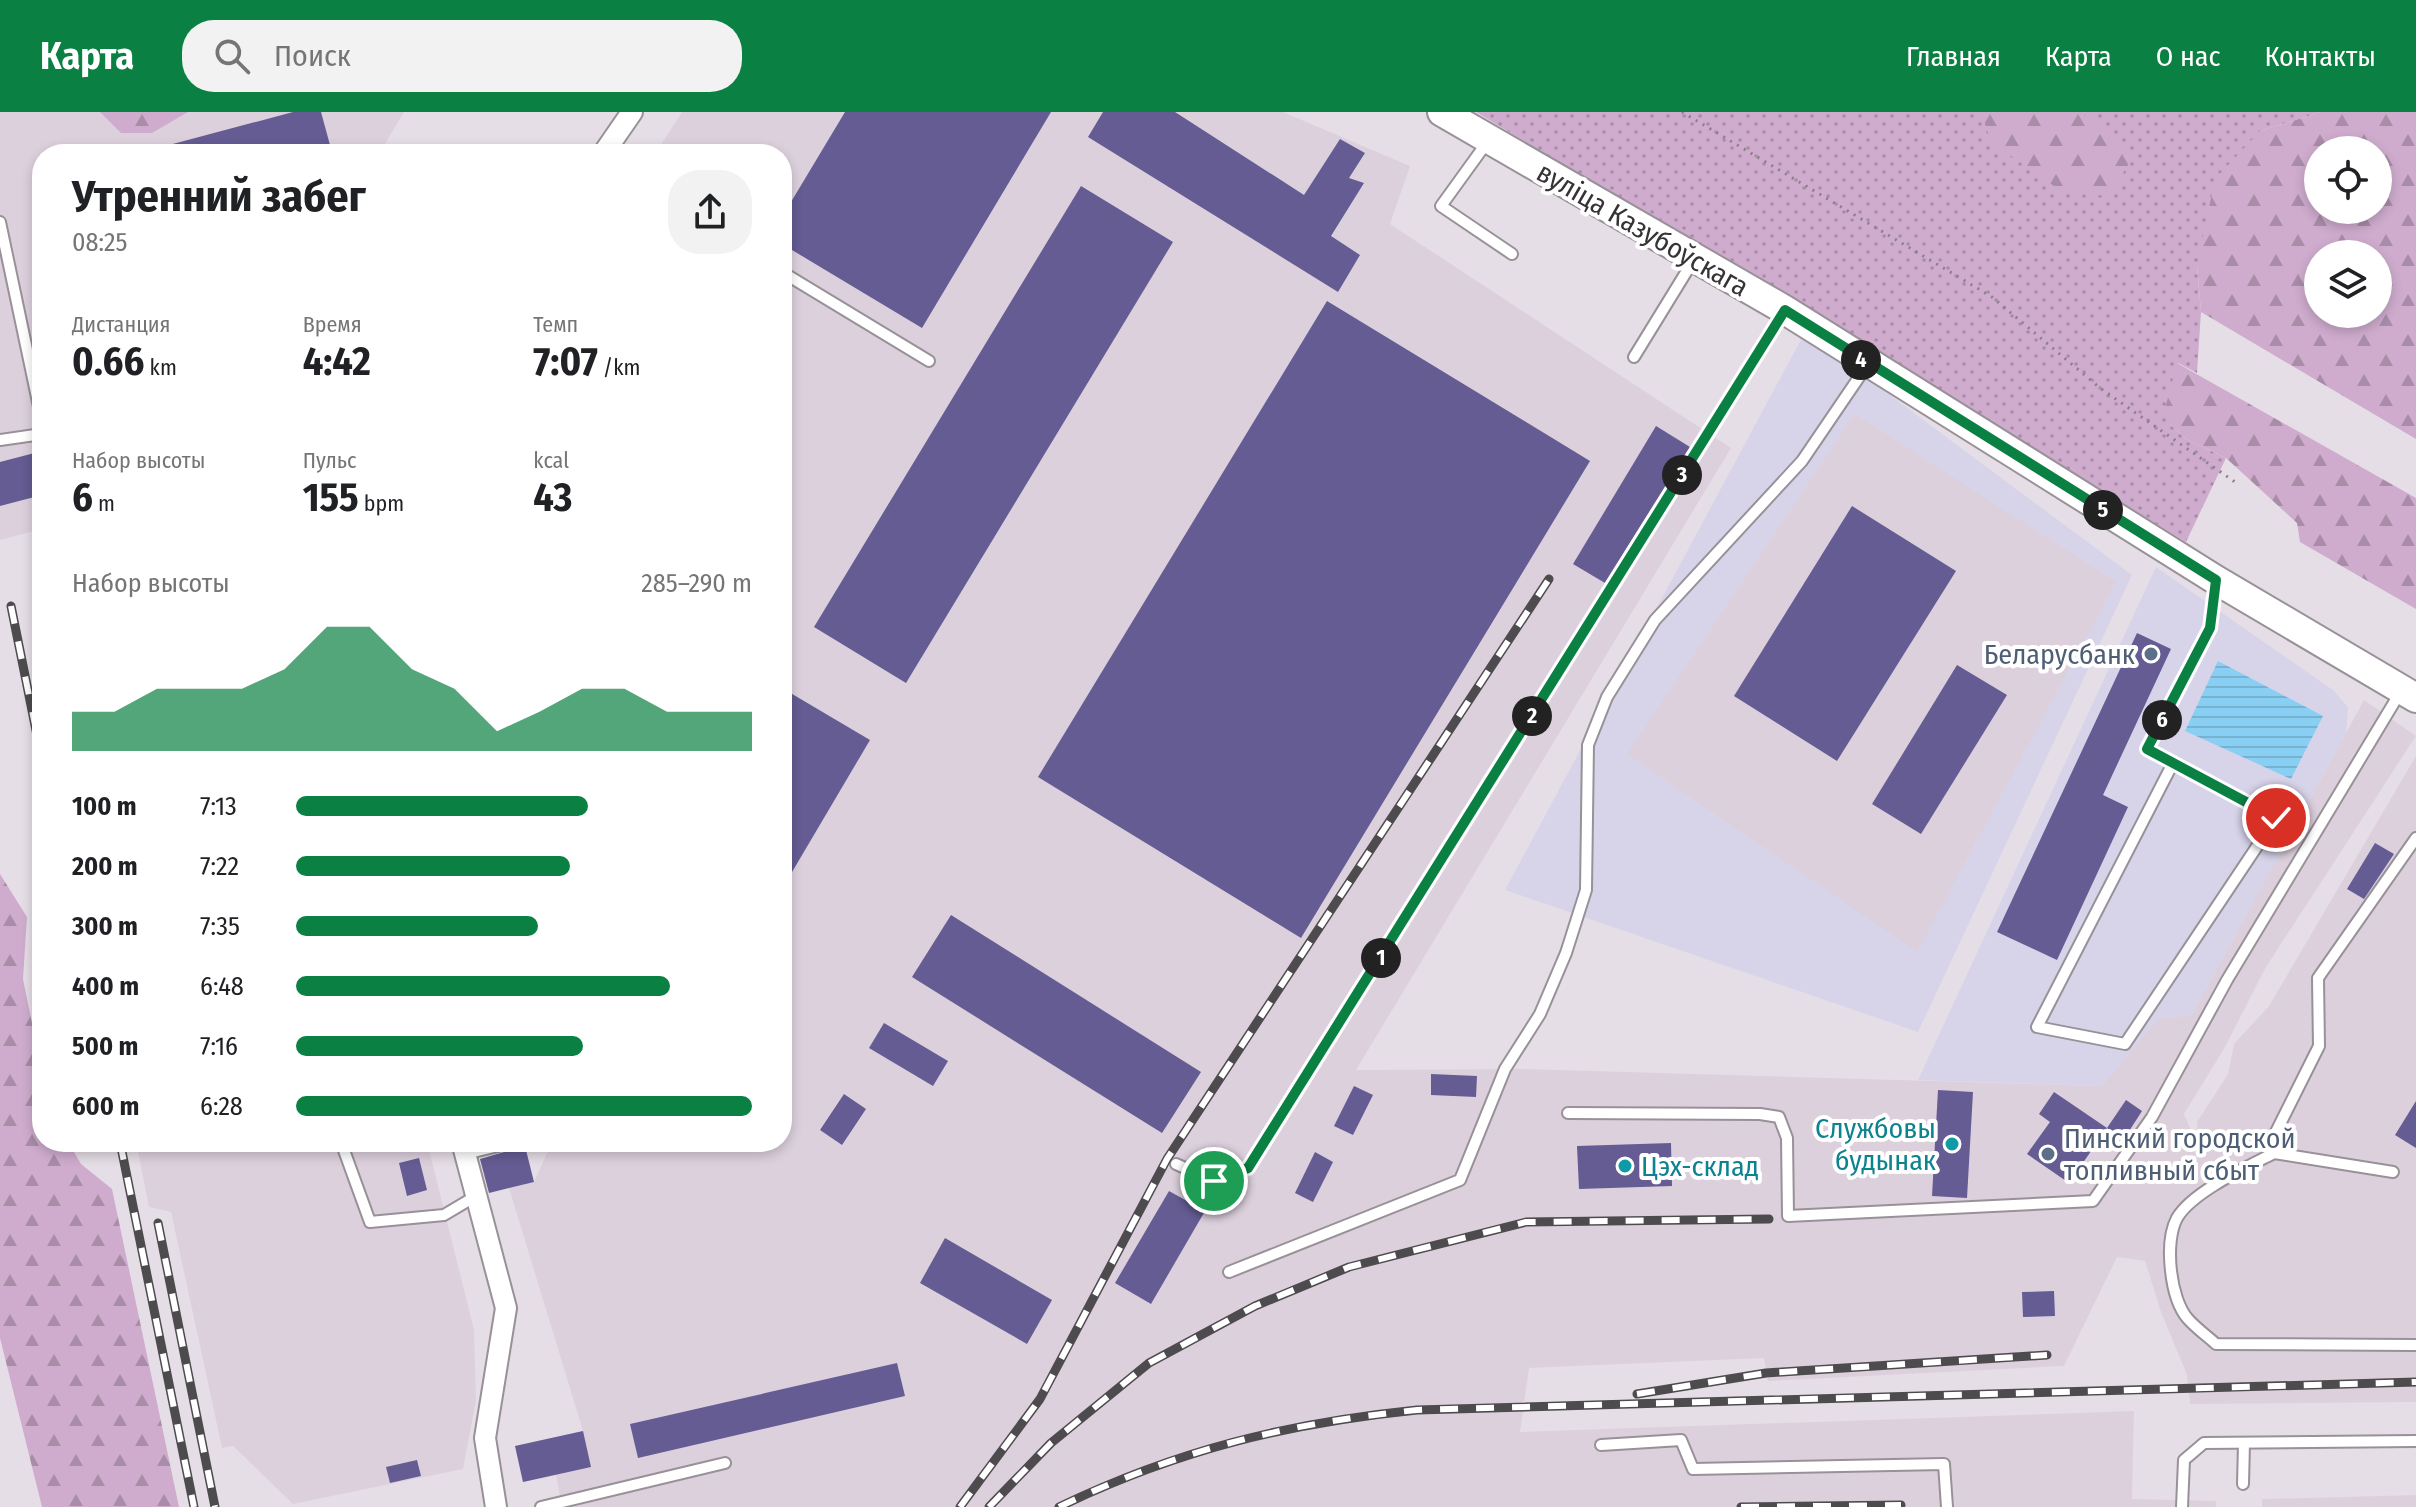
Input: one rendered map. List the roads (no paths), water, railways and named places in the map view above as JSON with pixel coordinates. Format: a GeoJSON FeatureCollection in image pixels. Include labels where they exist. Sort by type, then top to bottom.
{"type":"FeatureCollection","features":[{"type":"Feature","properties":{"kind":"street"},"geometry":{"type":"LineString","coordinates":[[610,144],[632,112]]}},
{"type":"Feature","properties":{"kind":"street","name":"вуліца Казубоўскага"},"geometry":{"type":"LineString","coordinates":[[1442,112],[1785,310],[2216,580],[2409,694]]}},
{"type":"Feature","properties":{"kind":"street"},"geometry":{"type":"LineString","coordinates":[[464,1152],[506,1308],[485,1438],[496,1507]]}},
{"type":"Feature","properties":{"kind":"lane"},"geometry":{"type":"LineString","coordinates":[[1488,141],[1441,206],[1512,254]]}},
{"type":"Feature","properties":{"kind":"lane"},"geometry":{"type":"LineString","coordinates":[[0,222],[32,374]]}},
{"type":"Feature","properties":{"kind":"lane"},"geometry":{"type":"LineString","coordinates":[[1634,357],[1694,260]]}},
{"type":"Feature","properties":{"kind":"lane"},"geometry":{"type":"LineString","coordinates":[[792,278],[929,361]]}},
{"type":"Feature","properties":{"kind":"lane"},"geometry":{"type":"LineString","coordinates":[[1176,1164],[1214,1181],[1248,1168],[1785,310]]}},
{"type":"Feature","properties":{"kind":"lane"},"geometry":{"type":"LineString","coordinates":[[1229,1272],[1460,1180],[1505,1069],[1540,1014],[1566,953],[1586,890],[1588,745],[1607,697],[1655,620],[1802,461],[1868,364]]}},
{"type":"Feature","properties":{"kind":"lane"},"geometry":{"type":"LineString","coordinates":[[0,440],[32,435]]}},
{"type":"Feature","properties":{"kind":"lane"},"geometry":{"type":"LineString","coordinates":[[2173,763],[2037,1027],[2125,1044],[2276,818],[2147,749],[2210,628],[2216,580]]}},
{"type":"Feature","properties":{"kind":"lane"},"geometry":{"type":"LineString","coordinates":[[1568,1113],[1760,1114],[1779,1117],[1787,1138],[1788,1216],[2093,1201],[2152,1117],[2227,980],[2409,694]]}},
{"type":"Feature","properties":{"kind":"lane"},"geometry":{"type":"LineString","coordinates":[[2274,1153],[2273,1138],[2319,1046],[2318,978],[2416,838]]}},
{"type":"Feature","properties":{"kind":"lane"},"geometry":{"type":"LineString","coordinates":[[345,1152],[370,1222],[444,1215],[476,1196]]}},
{"type":"Feature","properties":{"kind":"lane"},"geometry":{"type":"LineString","coordinates":[[2393,1172],[2274,1153],[2215,1184],[2177,1217],[2170,1244],[2172,1281],[2186,1318],[2216,1344],[2416,1345]]}},
{"type":"Feature","properties":{"kind":"lane"},"geometry":{"type":"LineString","coordinates":[[1601,1445],[1681,1440],[1693,1469],[1944,1464],[1947,1507]]}},
{"type":"Feature","properties":{"kind":"lane"},"geometry":{"type":"LineString","coordinates":[[2182,1507],[2184,1460],[2204,1443],[2416,1441]]}},
{"type":"Feature","properties":{"kind":"lane"},"geometry":{"type":"LineString","coordinates":[[2243,1484],[2244,1443]]}},
{"type":"Feature","properties":{"kind":"lane"},"geometry":{"type":"LineString","coordinates":[[541,1507],[725,1463]]}},
{"type":"Feature","properties":{"kind":"water"},"geometry":{"type":"Polygon","coordinates":[[[2218,661],[2323,716],[2291,779],[2185,731],[2218,661]]]}},
{"type":"Feature","properties":{"kind":"railway"},"geometry":{"type":"LineString","coordinates":[[960,1507],[1040,1399],[1167,1159],[1549,579]]}},
{"type":"Feature","properties":{"kind":"railway"},"geometry":{"type":"LineString","coordinates":[[11,606],[32,710]]}},
{"type":"Feature","properties":{"kind":"railway"},"geometry":{"type":"LineString","coordinates":[[122,1152],[194,1507]]}},
{"type":"Feature","properties":{"kind":"railway"},"geometry":{"type":"LineString","coordinates":[[989,1507],[1051,1443],[1149,1363],[1255,1306],[1349,1267],[1526,1222],[1769,1219]]}},
{"type":"Feature","properties":{"kind":"railway"},"geometry":{"type":"LineString","coordinates":[[158,1223],[215,1507]]}},
{"type":"Feature","properties":{"kind":"railway"},"geometry":{"type":"LineString","coordinates":[[1637,1394],[1766,1373],[2047,1355]]}},
{"type":"Feature","properties":{"kind":"railway"},"geometry":{"type":"LineString","coordinates":[[1059,1507],[1147,1470],[1234,1442],[1323,1423],[1417,1410],[2416,1382]]}},
{"type":"Feature","properties":{"kind":"railway"},"geometry":{"type":"LineString","coordinates":[[1741,1507],[1901,1505]]}},
{"type":"Feature","properties":{"kind":"place","name":"Беларусбанк"},"geometry":{"type":"Point","coordinates":[2151,654]}},
{"type":"Feature","properties":{"kind":"place","name":"Службовы будынак"},"geometry":{"type":"Point","coordinates":[1952,1144]}},
{"type":"Feature","properties":{"kind":"place","name":"Пинский городской топливный сбыт"},"geometry":{"type":"Point","coordinates":[2048,1154]}},
{"type":"Feature","properties":{"kind":"place","name":"Цэх-склад"},"geometry":{"type":"Point","coordinates":[1625,1166]}}]}
